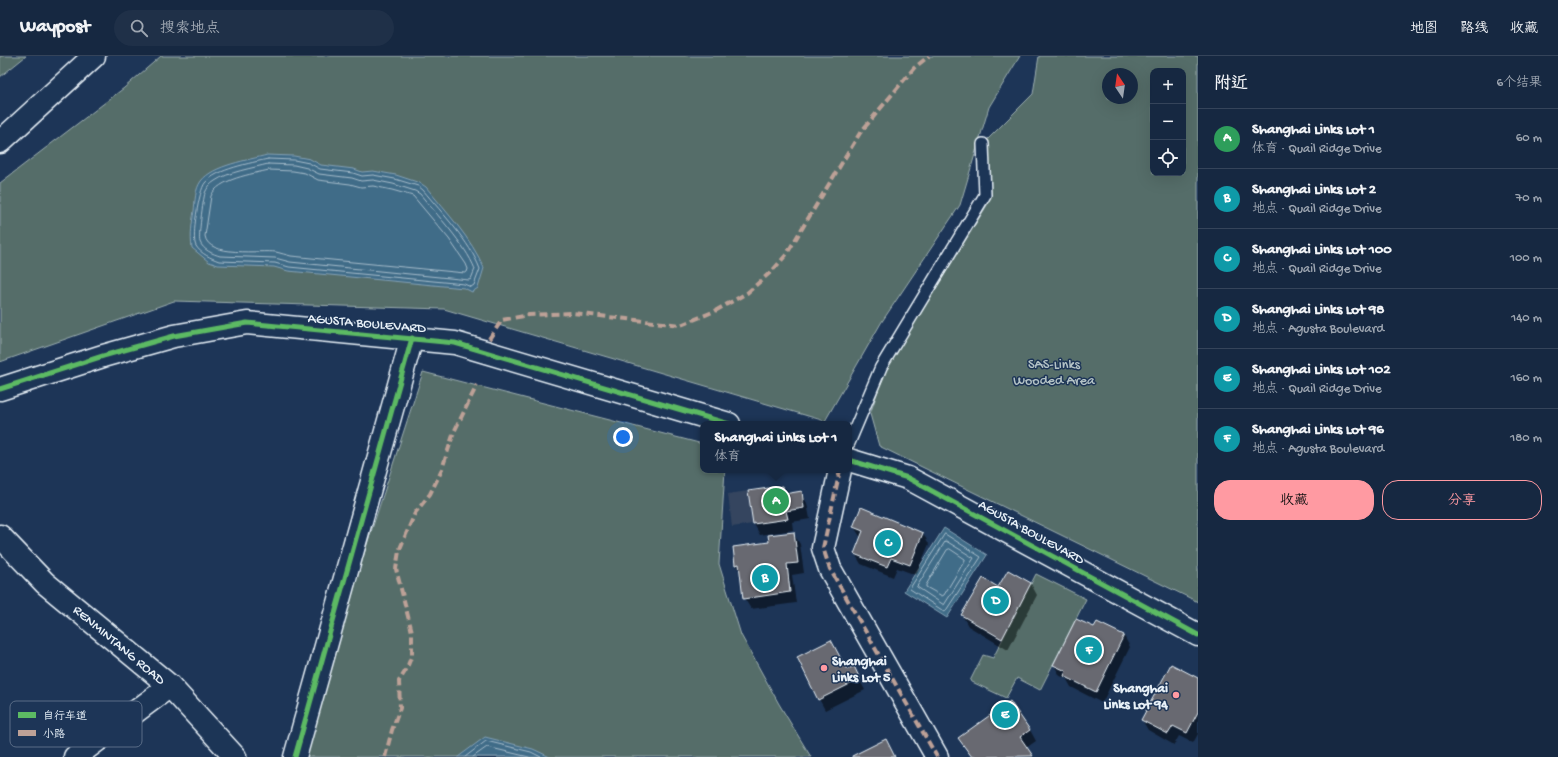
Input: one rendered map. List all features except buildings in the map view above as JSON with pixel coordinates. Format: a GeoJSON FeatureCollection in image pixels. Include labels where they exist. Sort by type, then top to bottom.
{"type":"FeatureCollection","features":[{"type":"Feature","properties":{"kind":"street"},"geometry":{"type":"LineString","coordinates":[[0,142],[94,56]]}},
{"type":"Feature","properties":{"kind":"street","name":"AGUSTA BOULEVARD"},"geometry":{"type":"LineString","coordinates":[[0,389],[103,356],[174,336],[247,323],[455,343],[719,421]]}},
{"type":"Feature","properties":{"kind":"street"},"geometry":{"type":"LineString","coordinates":[[295,757],[412,338]]}},
{"type":"Feature","properties":{"kind":"street","name":"AGUSTA BOULEVARD"},"geometry":{"type":"LineString","coordinates":[[852,461],[908,478],[1198,635]]}},
{"type":"Feature","properties":{"kind":"street"},"geometry":{"type":"LineString","coordinates":[[839,473],[823,548],[830,569],[937,757]]}},
{"type":"Feature","properties":{"kind":"street","name":"RENMINTANG ROAD"},"geometry":{"type":"LineString","coordinates":[[0,536],[44,583],[170,686],[235,757]]}},
{"type":"Feature","properties":{"kind":"street"},"geometry":{"type":"LineString","coordinates":[[142,707],[170,686]]}},
{"type":"Feature","properties":{"kind":"street"},"geometry":{"type":"LineString","coordinates":[[75,757],[88,747]]}},
{"type":"Feature","properties":{"kind":"lane"},"geometry":{"type":"LineString","coordinates":[[852,436],[881,367],[985,195],[983,144]]}},
{"type":"Feature","properties":{"kind":"shaded area"},"geometry":{"type":"Polygon","coordinates":[[[748,491],[753,524],[732,527],[728,494],[748,491]]]}},
{"type":"Feature","properties":{"kind":"green space"},"geometry":{"type":"Polygon","coordinates":[[[0,56],[26,56],[0,77],[0,56]]]}},
{"type":"Feature","properties":{"kind":"green space"},"geometry":{"type":"Polygon","coordinates":[[[161,56],[1020,56],[989,107],[960,205],[881,323],[825,421],[444,309],[174,301],[0,362],[0,183],[124,88],[161,56]]]}},
{"type":"Feature","properties":{"kind":"green space","name":"SAS-Links Wooded Area"},"geometry":{"type":"Polygon","coordinates":[[[1039,56],[1198,56],[1198,602],[879,446],[870,414],[885,371],[989,202],[984,170],[983,144],[1033,94],[1039,56]]]}},
{"type":"Feature","properties":{"kind":"green space"},"geometry":{"type":"Polygon","coordinates":[[[423,372],[700,443],[700,473],[725,473],[719,564],[741,635],[779,704],[811,757],[298,757],[423,372]]]}},
{"type":"Feature","properties":{"kind":"green space"},"geometry":{"type":"Polygon","coordinates":[[[1036,574],[1086,599],[1040,690],[1017,678],[1006,698],[970,681],[983,655],[993,658],[1036,574]]]}},
{"type":"Feature","properties":{"kind":"water"},"geometry":{"type":"Polygon","coordinates":[[[267,155],[294,156],[310,159],[321,165],[354,169],[362,172],[373,171],[396,175],[420,183],[426,187],[458,226],[479,257],[484,268],[478,288],[472,292],[464,288],[288,271],[274,267],[218,265],[209,262],[192,248],[192,225],[199,184],[207,175],[222,167],[267,155]]]}},
{"type":"Feature","properties":{"kind":"water"},"geometry":{"type":"Polygon","coordinates":[[[944,528],[987,555],[947,618],[904,591],[944,528]]]}},
{"type":"Feature","properties":{"kind":"water"},"geometry":{"type":"Polygon","coordinates":[[[485,737],[533,749],[550,757],[458,757],[485,737]]]}},
{"type":"Feature","properties":{"kind":"marked path"},"geometry":{"type":"LineString","coordinates":[[489,339],[502,320],[529,315],[573,313],[681,325],[715,311],[747,293],[773,270],[786,255],[860,133],[914,68],[929,56]]}},
{"type":"Feature","properties":{"kind":"marked path"},"geometry":{"type":"LineString","coordinates":[[385,757],[392,730],[400,708],[399,681],[406,670],[412,655],[412,632],[396,569],[399,551],[415,513],[430,494],[441,472],[454,432],[477,385]]}},
{"type":"Feature","properties":{"kind":"marked path"},"geometry":{"type":"LineString","coordinates":[[839,473],[823,548],[830,569],[937,757]]}},
{"type":"Feature","properties":{"kind":"cycle path"},"geometry":{"type":"LineString","coordinates":[[0,389],[103,356],[174,336],[247,323],[455,343],[719,421]]}},
{"type":"Feature","properties":{"kind":"cycle path"},"geometry":{"type":"LineString","coordinates":[[295,757],[412,338]]}},
{"type":"Feature","properties":{"kind":"cycle path"},"geometry":{"type":"LineString","coordinates":[[852,461],[908,478],[1198,635]]}},
{"type":"Feature","properties":{"kind":"place","name":"Shanghai Links Lot 1"},"geometry":{"type":"Point","coordinates":[776,501]}},
{"type":"Feature","properties":{"kind":"place","name":"Shanghai Links Lot 100"},"geometry":{"type":"Point","coordinates":[888,543]}},
{"type":"Feature","properties":{"kind":"place","name":"Shanghai Links Lot 2"},"geometry":{"type":"Point","coordinates":[765,578]}},
{"type":"Feature","properties":{"kind":"place","name":"Shanghai Links Lot 98"},"geometry":{"type":"Point","coordinates":[996,601]}},
{"type":"Feature","properties":{"kind":"place","name":"Shanghai Links Lot 96"},"geometry":{"type":"Point","coordinates":[1089,650]}},
{"type":"Feature","properties":{"kind":"place","name":"Shanghai Links Lot 5"},"geometry":{"type":"Point","coordinates":[824,668]}},
{"type":"Feature","properties":{"kind":"place","name":"Shanghai Links Lot 94"},"geometry":{"type":"Point","coordinates":[1176,695]}},
{"type":"Feature","properties":{"kind":"place","name":"Shanghai Links Lot 102"},"geometry":{"type":"Point","coordinates":[1005,715]}}]}
